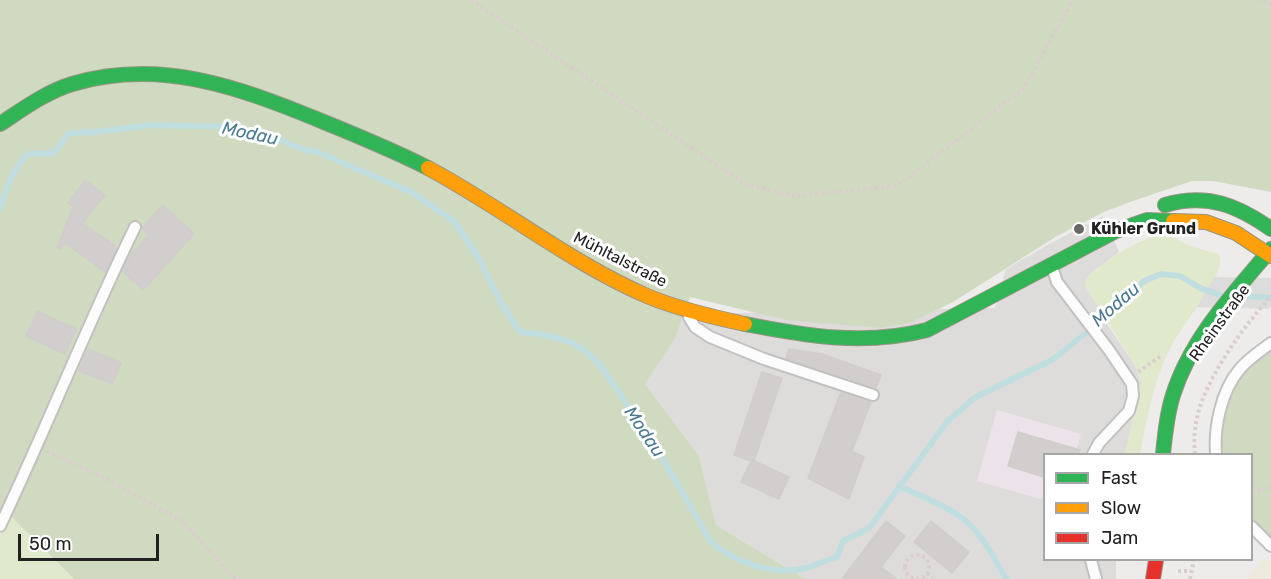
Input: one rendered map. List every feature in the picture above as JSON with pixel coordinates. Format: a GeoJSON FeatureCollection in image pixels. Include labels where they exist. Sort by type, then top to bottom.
{"type":"FeatureCollection","features":[{"type":"Feature","properties":{"kind":"street","name":"Mühltalstraße"},"geometry":{"type":"LineString","coordinates":[[0,124],[35,102],[70,85],[125,74],[162,73],[205,79],[259,96],[374,143],[432,170],[582,262],[648,296],[716,317],[820,338],[879,340],[927,330],[1116,231],[1147,220],[1206,222],[1236,233],[1270,253]]}},
{"type":"Feature","properties":{"kind":"street"},"geometry":{"type":"LineString","coordinates":[[1147,220],[1161,206],[1174,201],[1198,200],[1248,212],[1271,229]]}},
{"type":"Feature","properties":{"kind":"street","name":"Rheinstraße"},"geometry":{"type":"LineString","coordinates":[[1163,453],[1167,418],[1182,371],[1195,345],[1222,308],[1270,253]]}},
{"type":"Feature","properties":{"kind":"street"},"geometry":{"type":"LineString","coordinates":[[1153,579],[1156,561]]}},
{"type":"Feature","properties":{"kind":"lane"},"geometry":{"type":"LineString","coordinates":[[0,526],[135,227]]}},
{"type":"Feature","properties":{"kind":"lane"},"geometry":{"type":"LineString","coordinates":[[1051,264],[1057,282],[1132,384],[1133,396],[1129,411],[1099,443],[1094,453]]}},
{"type":"Feature","properties":{"kind":"lane"},"geometry":{"type":"LineString","coordinates":[[685,308],[695,327],[711,337],[764,359],[873,395]]}},
{"type":"Feature","properties":{"kind":"lane"},"geometry":{"type":"LineString","coordinates":[[1216,453],[1219,417],[1225,395],[1238,371],[1271,343]]}},
{"type":"Feature","properties":{"kind":"lane"},"geometry":{"type":"LineString","coordinates":[[1253,529],[1271,546]]}},
{"type":"Feature","properties":{"kind":"lane"},"geometry":{"type":"LineString","coordinates":[[1091,561],[1096,579]]}},
{"type":"Feature","properties":{"kind":"path"},"geometry":{"type":"LineString","coordinates":[[471,0],[745,184],[793,196],[897,186],[1023,89],[1073,0]]}},
{"type":"Feature","properties":{"kind":"path"},"geometry":{"type":"LineString","coordinates":[[1257,0],[1271,4]]}},
{"type":"Feature","properties":{"kind":"path"},"geometry":{"type":"LineString","coordinates":[[1195,453],[1194,437],[1197,416],[1207,389],[1225,356],[1271,296]]}},
{"type":"Feature","properties":{"kind":"path"},"geometry":{"type":"LineString","coordinates":[[1129,381],[1162,355]]}},
{"type":"Feature","properties":{"kind":"path"},"geometry":{"type":"LineString","coordinates":[[31,459],[46,450],[106,479],[182,521],[235,579]]}},
{"type":"Feature","properties":{"kind":"path"},"geometry":{"type":"LineString","coordinates":[[1253,492],[1271,486]]}},
{"type":"Feature","properties":{"kind":"path"},"geometry":{"type":"LineString","coordinates":[[916,554],[928,561],[927,574],[914,579],[908,575],[904,569],[909,556],[916,554]]}},
{"type":"Feature","properties":{"kind":"path"},"geometry":{"type":"LineString","coordinates":[[1190,579],[1194,561]]}},
{"type":"Feature","properties":{"kind":"path"},"geometry":{"type":"LineString","coordinates":[[927,574],[933,579]]}},
{"type":"Feature","properties":{"kind":"shaded area"},"geometry":{"type":"Polygon","coordinates":[[[1103,216],[1119,252],[1088,276],[1107,324],[1135,365],[1141,383],[1125,453],[1043,453],[1043,561],[1116,561],[1116,579],[805,579],[716,525],[699,456],[645,384],[675,339],[684,314],[995,308],[1006,269],[1103,216]]]}},
{"type":"Feature","properties":{"kind":"shaded area"},"geometry":{"type":"Polygon","coordinates":[[[997,410],[1081,434],[1075,453],[1043,453],[1043,500],[977,481],[997,410]]]}},
{"type":"Feature","properties":{"kind":"shaded area"},"geometry":{"type":"Polygon","coordinates":[[[1264,558],[1271,563],[1271,579],[1246,579],[1264,558]]]}},
{"type":"Feature","properties":{"kind":"green space"},"geometry":{"type":"Polygon","coordinates":[[[0,0],[1271,0],[1271,192],[1213,181],[1192,181],[1130,202],[1104,212],[1057,236],[953,302],[910,323],[880,328],[786,320],[690,297],[675,339],[645,384],[699,456],[716,525],[805,579],[74,579],[7,512],[0,526],[0,0]]]}},
{"type":"Feature","properties":{"kind":"green space"},"geometry":{"type":"Polygon","coordinates":[[[1168,232],[1186,244],[1219,254],[1220,266],[1195,310],[1175,339],[1162,366],[1140,453],[1125,453],[1141,383],[1135,365],[1086,288],[1085,280],[1116,255],[1144,240],[1168,232]]]}},
{"type":"Feature","properties":{"kind":"green space"},"geometry":{"type":"Polygon","coordinates":[[[1271,343],[1271,546],[1253,528],[1253,453],[1216,453],[1219,417],[1238,371],[1271,343]]]}},
{"type":"Feature","properties":{"kind":"green space"},"geometry":{"type":"Polygon","coordinates":[[[0,505],[7,511],[74,579],[0,579],[0,505]]]}},
{"type":"Feature","properties":{"kind":"pier"},"geometry":{"type":"Polygon","coordinates":[[[1214,277],[1271,278],[1271,306],[1269,309],[1197,307],[1214,277]]]}},
{"type":"Feature","properties":{"kind":"building"},"geometry":{"type":"Polygon","coordinates":[[[85,180],[105,195],[82,223],[117,247],[105,272],[65,243],[60,249],[57,248],[73,207],[68,203],[85,180]]]}},
{"type":"Feature","properties":{"kind":"building"},"geometry":{"type":"Polygon","coordinates":[[[163,205],[194,234],[143,290],[122,271],[130,256],[149,235],[142,228],[163,205]]]}},
{"type":"Feature","properties":{"kind":"building"},"geometry":{"type":"Polygon","coordinates":[[[37,311],[76,329],[65,354],[26,336],[37,311]]]}},
{"type":"Feature","properties":{"kind":"building"},"geometry":{"type":"Polygon","coordinates":[[[88,349],[121,363],[112,384],[79,371],[88,349]]]}},
{"type":"Feature","properties":{"kind":"building"},"geometry":{"type":"Polygon","coordinates":[[[789,349],[822,354],[881,375],[876,388],[786,358],[789,349]]]}},
{"type":"Feature","properties":{"kind":"building"},"geometry":{"type":"Polygon","coordinates":[[[762,372],[782,378],[754,461],[789,477],[779,499],[741,482],[751,461],[734,455],[762,372]]]}},
{"type":"Feature","properties":{"kind":"building"},"geometry":{"type":"Polygon","coordinates":[[[841,392],[871,402],[852,451],[864,457],[849,499],[808,478],[841,392]]]}},
{"type":"Feature","properties":{"kind":"building"},"geometry":{"type":"Polygon","coordinates":[[[1018,432],[1080,450],[1079,453],[1043,453],[1043,477],[1008,466],[1018,432]]]}},
{"type":"Feature","properties":{"kind":"building"},"geometry":{"type":"Polygon","coordinates":[[[886,521],[905,536],[881,567],[897,579],[842,579],[886,521]]]}},
{"type":"Feature","properties":{"kind":"building"},"geometry":{"type":"Polygon","coordinates":[[[931,521],[969,552],[952,573],[914,542],[931,521]]]}},
{"type":"Feature","properties":{"kind":"waterway","name":"Modau"},"geometry":{"type":"LineString","coordinates":[[0,209],[10,180],[28,154],[54,153],[69,133],[151,125],[233,127],[265,134],[305,150],[315,151],[411,192],[454,221],[478,257],[500,301],[520,332],[564,340],[578,346],[598,363],[657,451],[710,541],[731,556],[755,566],[781,570],[806,568],[837,557],[843,541],[869,528],[947,422],[974,398],[1052,360],[1111,313],[1144,281],[1161,274],[1180,276],[1200,288],[1220,295]]}},
{"type":"Feature","properties":{"kind":"waterway","name":"Modau"},"geometry":{"type":"LineString","coordinates":[[1245,296],[1271,298]]}},
{"type":"Feature","properties":{"kind":"waterway"},"geometry":{"type":"LineString","coordinates":[[899,486],[944,507],[966,521],[986,544],[1006,579]]}},
{"type":"Feature","properties":{"kind":"traffic: fast"},"geometry":{"type":"LineString","coordinates":[[0,124],[44,96],[72,84],[105,77],[136,74],[167,75],[228,87],[259,97],[361,137],[428,168]]}},
{"type":"Feature","properties":{"kind":"traffic: fast"},"geometry":{"type":"LineString","coordinates":[[1165,205],[1194,200],[1208,201],[1246,213],[1271,229]]}},
{"type":"Feature","properties":{"kind":"traffic: fast"},"geometry":{"type":"LineString","coordinates":[[745,324],[836,338],[881,338],[927,330],[1116,231],[1147,220],[1173,221]]}},
{"type":"Feature","properties":{"kind":"traffic: fast"},"geometry":{"type":"LineString","coordinates":[[1163,453],[1171,402],[1191,354],[1215,317],[1271,249]]}},
{"type":"Feature","properties":{"kind":"traffic: slow"},"geometry":{"type":"LineString","coordinates":[[428,168],[618,282],[671,305],[745,324]]}},
{"type":"Feature","properties":{"kind":"traffic: slow"},"geometry":{"type":"LineString","coordinates":[[1173,221],[1206,222],[1236,233],[1271,256]]}},
{"type":"Feature","properties":{"kind":"traffic: jam"},"geometry":{"type":"LineString","coordinates":[[1153,579],[1156,561]]}},
{"type":"Feature","properties":{"kind":"place","name":"Kühler Grund"},"geometry":{"type":"Point","coordinates":[1079,229]}}]}
